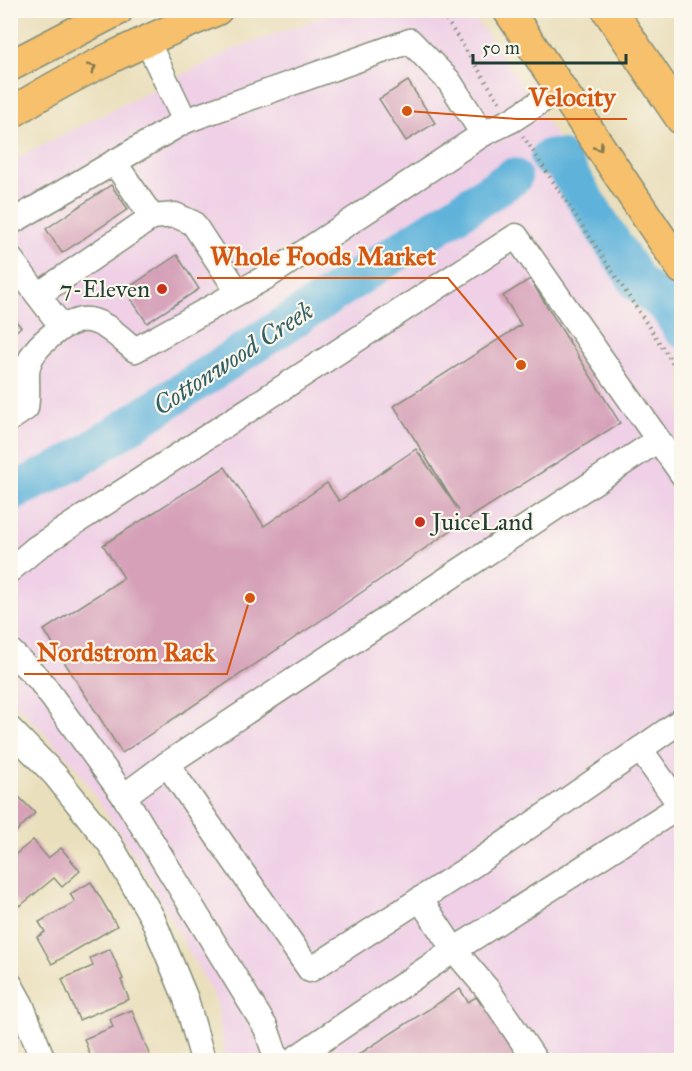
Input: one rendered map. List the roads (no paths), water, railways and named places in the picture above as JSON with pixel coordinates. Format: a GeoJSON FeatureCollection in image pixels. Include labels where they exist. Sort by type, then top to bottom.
{"type":"FeatureCollection","features":[{"type":"Feature","properties":{"kind":"highway"},"geometry":{"type":"LineString","coordinates":[[609,10],[681,118]]}},
{"type":"Feature","properties":{"kind":"main road"},"geometry":{"type":"LineString","coordinates":[[10,66],[118,10]]}},
{"type":"Feature","properties":{"kind":"main road"},"geometry":{"type":"LineString","coordinates":[[10,114],[40,94],[147,41],[217,10]]}},
{"type":"Feature","properties":{"kind":"main road"},"geometry":{"type":"LineString","coordinates":[[508,10],[677,263]]}},
{"type":"Feature","properties":{"kind":"main road"},"geometry":{"type":"LineString","coordinates":[[530,10],[537,54]]}},
{"type":"Feature","properties":{"kind":"street"},"geometry":{"type":"LineString","coordinates":[[147,41],[185,120]]}},
{"type":"Feature","properties":{"kind":"street"},"geometry":{"type":"LineString","coordinates":[[10,223],[185,120],[410,41],[449,81],[483,134]]}},
{"type":"Feature","properties":{"kind":"street"},"geometry":{"type":"LineString","coordinates":[[10,419],[26,408],[29,359],[36,348],[62,327],[80,320],[92,321],[103,326],[135,350],[268,276],[483,134],[512,120],[560,89]]}},
{"type":"Feature","properties":{"kind":"street"},"geometry":{"type":"LineString","coordinates":[[114,162],[152,217]]}},
{"type":"Feature","properties":{"kind":"street"},"geometry":{"type":"LineString","coordinates":[[38,295],[152,217],[175,215],[193,223],[238,292]]}},
{"type":"Feature","properties":{"kind":"street"},"geometry":{"type":"LineString","coordinates":[[10,570],[36,548],[516,236],[681,474]]}},
{"type":"Feature","properties":{"kind":"street"},"geometry":{"type":"LineString","coordinates":[[10,258],[62,327]]}},
{"type":"Feature","properties":{"kind":"street"},"geometry":{"type":"LineString","coordinates":[[123,796],[167,764],[658,440]]}},
{"type":"Feature","properties":{"kind":"street"},"geometry":{"type":"LineString","coordinates":[[10,651],[39,680],[123,796],[266,1028],[277,1060]]}},
{"type":"Feature","properties":{"kind":"street"},"geometry":{"type":"LineString","coordinates":[[167,764],[310,970],[475,864],[681,720]]}},
{"type":"Feature","properties":{"kind":"street"},"geometry":{"type":"LineString","coordinates":[[10,729],[55,775],[111,844],[152,917],[186,999],[203,1060]]}},
{"type":"Feature","properties":{"kind":"street"},"geometry":{"type":"LineString","coordinates":[[293,1060],[454,950],[681,806],[640,749]]}},
{"type":"Feature","properties":{"kind":"street"},"geometry":{"type":"LineString","coordinates":[[420,899],[454,950],[488,990],[535,1060]]}},
{"type":"Feature","properties":{"kind":"street"},"geometry":{"type":"LineString","coordinates":[[10,984],[21,1004],[43,1060]]}},
{"type":"Feature","properties":{"kind":"waterway","name":"Cottonwood Creek"},"geometry":{"type":"LineString","coordinates":[[549,158],[559,158],[639,284],[667,306],[682,329]]}},
{"type":"Feature","properties":{"kind":"waterway","name":"Cottonwood Creek"},"geometry":{"type":"LineString","coordinates":[[10,493],[70,464],[513,177]]}},
{"type":"Feature","properties":{"kind":"place","name":"Velocity"},"geometry":{"type":"Point","coordinates":[407,111]}},
{"type":"Feature","properties":{"kind":"place","name":"7-Eleven"},"geometry":{"type":"Point","coordinates":[162,289]}},
{"type":"Feature","properties":{"kind":"place","name":"Whole Foods Market"},"geometry":{"type":"Point","coordinates":[521,365]}},
{"type":"Feature","properties":{"kind":"place","name":"JuiceLand"},"geometry":{"type":"Point","coordinates":[420,522]}},
{"type":"Feature","properties":{"kind":"place","name":"Nordstrom Rack"},"geometry":{"type":"Point","coordinates":[250,598]}}]}
